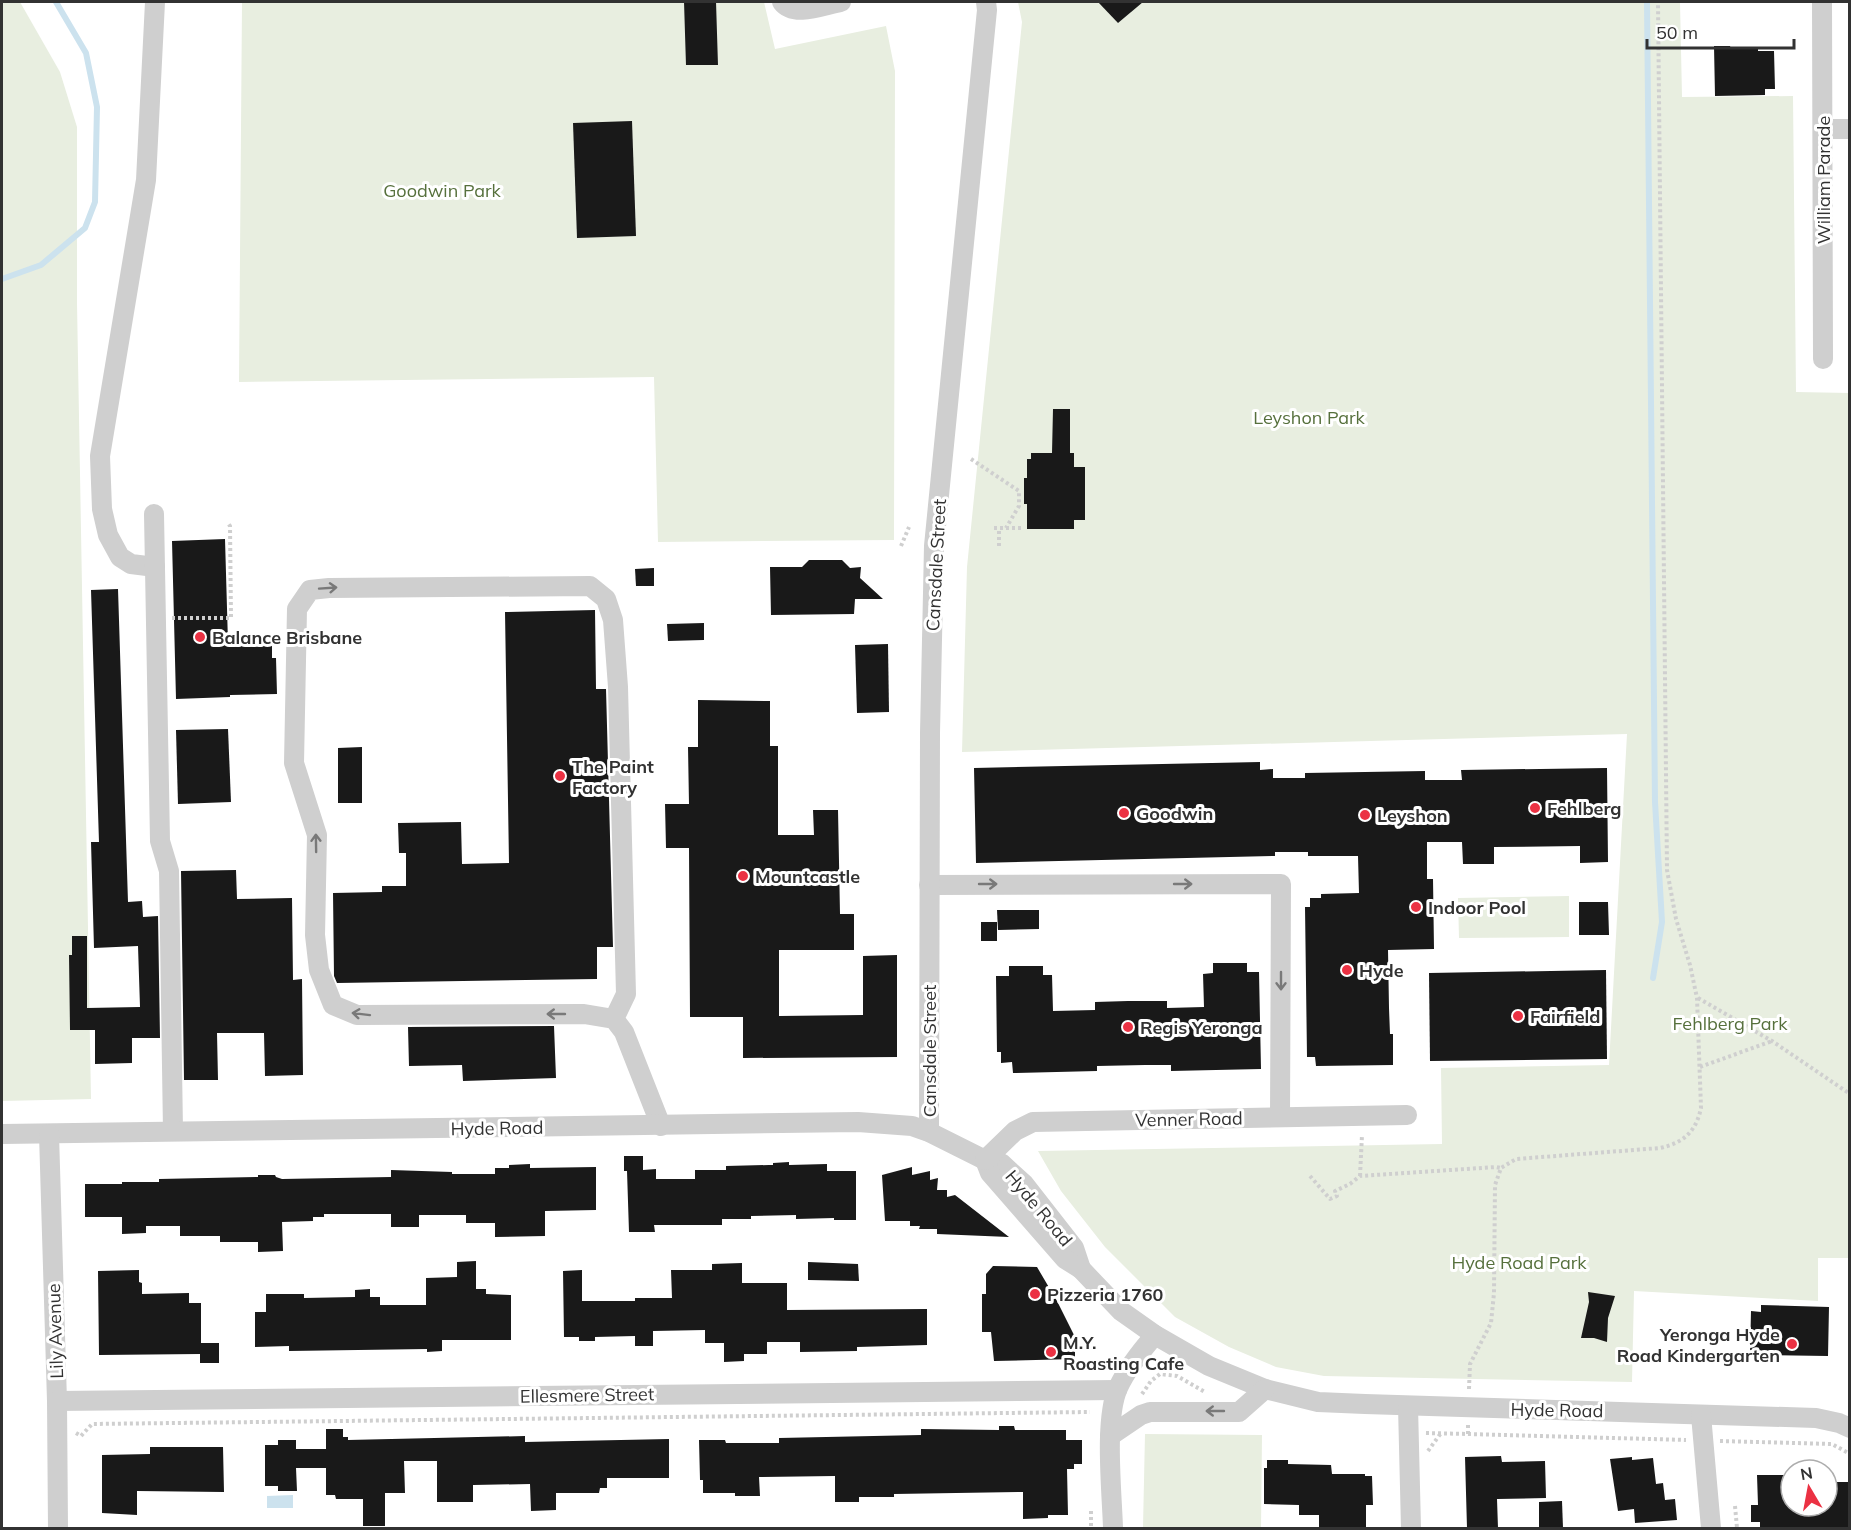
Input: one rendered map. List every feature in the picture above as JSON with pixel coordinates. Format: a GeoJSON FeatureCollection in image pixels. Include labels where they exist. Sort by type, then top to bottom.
{"type":"FeatureCollection","features":[{"type":"Feature","properties":{"kind":"street"},"geometry":{"type":"LineString","coordinates":[[155,2],[146,180],[100,456],[102,508],[108,535],[120,557],[131,564],[155,567]]}},
{"type":"Feature","properties":{"kind":"street"},"geometry":{"type":"LineString","coordinates":[[782,2],[785,6],[801,10],[841,2]]}},
{"type":"Feature","properties":{"kind":"street","name":"Cansdale Street"},"geometry":{"type":"LineString","coordinates":[[929,1132],[930,734],[934,546],[986,2]]}},
{"type":"Feature","properties":{"kind":"street","name":"William Parade"},"geometry":{"type":"LineString","coordinates":[[1822,2],[1823,359]]}},
{"type":"Feature","properties":{"kind":"street"},"geometry":{"type":"LineString","coordinates":[[1822,129],[1850,129]]}},
{"type":"Feature","properties":{"kind":"street"},"geometry":{"type":"LineString","coordinates":[[154,514],[160,841],[169,871],[173,1131]]}},
{"type":"Feature","properties":{"kind":"street"},"geometry":{"type":"LineString","coordinates":[[614,1019],[626,994],[618,687],[614,620],[606,599],[590,586],[310,590],[297,609],[294,763],[317,835],[315,935],[318,970],[333,1005],[357,1015],[584,1014],[614,1019],[624,1032],[661,1126]]}},
{"type":"Feature","properties":{"kind":"street"},"geometry":{"type":"LineString","coordinates":[[929,885],[1281,884],[1280,1117]]}},
{"type":"Feature","properties":{"kind":"street","name":"Venner Road"},"geometry":{"type":"LineString","coordinates":[[985,1160],[1015,1131],[1033,1122],[1407,1115]]}},
{"type":"Feature","properties":{"kind":"street","name":"Hyde Road"},"geometry":{"type":"LineString","coordinates":[[2,1134],[858,1122],[912,1126],[985,1160],[1001,1163],[1024,1184],[1074,1248],[1081,1269],[1121,1311],[1155,1335],[1209,1366],[1265,1389],[1318,1402],[1816,1418],[1850,1428]]}},
{"type":"Feature","properties":{"kind":"street","name":"Lily Avenue"},"geometry":{"type":"LineString","coordinates":[[49,1134],[57,1401],[58,1528]]}},
{"type":"Feature","properties":{"kind":"street"},"geometry":{"type":"LineString","coordinates":[[1113,1528],[1110,1436],[1117,1390],[1130,1365],[1155,1335]]}},
{"type":"Feature","properties":{"kind":"street"},"geometry":{"type":"LineString","coordinates":[[1110,1436],[1141,1415],[1150,1412],[1239,1412],[1265,1389]]}},
{"type":"Feature","properties":{"kind":"street","name":"Ellesmere Street"},"geometry":{"type":"LineString","coordinates":[[57,1401],[1117,1390]]}},
{"type":"Feature","properties":{"kind":"street"},"geometry":{"type":"LineString","coordinates":[[1408,1406],[1411,1528]]}},
{"type":"Feature","properties":{"kind":"street"},"geometry":{"type":"LineString","coordinates":[[1701,1414],[1711,1528]]}},
{"type":"Feature","properties":{"kind":"path"},"geometry":{"type":"LineString","coordinates":[[1469,1389],[1470,1364],[1491,1323],[1494,1293],[1495,1185],[1502,1168],[1516,1159],[1660,1148],[1682,1141],[1690,1134],[1699,1118],[1701,1108],[1697,998],[1676,919],[1667,870],[1658,2]]}},
{"type":"Feature","properties":{"kind":"path"},"geometry":{"type":"LineString","coordinates":[[971,459],[1019,491],[1019,506],[1006,528]]}},
{"type":"Feature","properties":{"kind":"path"},"geometry":{"type":"LineString","coordinates":[[157,618],[231,618],[230,526],[227,522]]}},
{"type":"Feature","properties":{"kind":"path"},"geometry":{"type":"LineString","coordinates":[[902,546],[909,527]]}},
{"type":"Feature","properties":{"kind":"path"},"geometry":{"type":"LineString","coordinates":[[999,546],[997,528],[1024,528]]}},
{"type":"Feature","properties":{"kind":"path"},"geometry":{"type":"LineString","coordinates":[[1697,998],[1772,1041],[1850,1094]]}},
{"type":"Feature","properties":{"kind":"path"},"geometry":{"type":"LineString","coordinates":[[1700,1066],[1772,1041]]}},
{"type":"Feature","properties":{"kind":"path"},"geometry":{"type":"LineString","coordinates":[[1360,1176],[1362,1133]]}},
{"type":"Feature","properties":{"kind":"path"},"geometry":{"type":"LineString","coordinates":[[1310,1176],[1330,1199],[1337,1196],[1335,1191],[1360,1176],[1502,1168]]}},
{"type":"Feature","properties":{"kind":"path"},"geometry":{"type":"LineString","coordinates":[[1140,1397],[1151,1381],[1160,1374],[1177,1376],[1210,1395]]}},
{"type":"Feature","properties":{"kind":"path"},"geometry":{"type":"LineString","coordinates":[[73,1432],[81,1436],[92,1424],[1090,1412]]}},
{"type":"Feature","properties":{"kind":"path"},"geometry":{"type":"LineString","coordinates":[[1467,1426],[1468,1434]]}},
{"type":"Feature","properties":{"kind":"path"},"geometry":{"type":"LineString","coordinates":[[1433,1443],[1441,1432]]}},
{"type":"Feature","properties":{"kind":"path"},"geometry":{"type":"LineString","coordinates":[[1426,1433],[1685,1440]]}},
{"type":"Feature","properties":{"kind":"path"},"geometry":{"type":"LineString","coordinates":[[1723,1441],[1832,1444],[1850,1454]]}},
{"type":"Feature","properties":{"kind":"path"},"geometry":{"type":"LineString","coordinates":[[1735,1506],[1737,1528]]}},
{"type":"Feature","properties":{"kind":"green space"},"geometry":{"type":"Polygon","coordinates":[[[2,2],[20,2],[60,72],[77,127],[77,303],[91,1099],[2,1101],[2,2]]]}},
{"type":"Feature","properties":{"kind":"green space","name":"Goodwin Park"},"geometry":{"type":"Polygon","coordinates":[[[242,2],[764,2],[775,49],[886,26],[895,71],[894,540],[658,542],[654,377],[239,382],[242,2]]]}},
{"type":"Feature","properties":{"kind":"green space"},"geometry":{"type":"Polygon","coordinates":[[[1018,2],[1680,2],[1682,97],[1793,96],[1796,392],[1850,393],[1850,1258],[1818,1258],[1818,1301],[1634,1291],[1632,1382],[1324,1376],[1276,1367],[1229,1347],[1175,1317],[1105,1247],[1061,1191],[1038,1151],[1442,1144],[1441,1068],[1609,1065],[1627,734],[962,752],[967,567],[1022,22],[1018,2]]]}},
{"type":"Feature","properties":{"kind":"green space"},"geometry":{"type":"Polygon","coordinates":[[[1569,896],[1569,937],[1459,938],[1458,898],[1569,896]]]}},
{"type":"Feature","properties":{"kind":"green space"},"geometry":{"type":"Polygon","coordinates":[[[1145,1434],[1262,1435],[1261,1528],[1143,1528],[1145,1434]]]}},
{"type":"Feature","properties":{"kind":"water"},"geometry":{"type":"Polygon","coordinates":[[[293,1495],[293,1508],[267,1508],[267,1496],[293,1495]]]}},
{"type":"Feature","properties":{"kind":"building"},"geometry":{"type":"Polygon","coordinates":[[[684,2],[716,2],[718,65],[686,65],[684,2]]]}},
{"type":"Feature","properties":{"kind":"building"},"geometry":{"type":"Polygon","coordinates":[[[1098,2],[1143,2],[1118,23],[1098,2]]]}},
{"type":"Feature","properties":{"kind":"building"},"geometry":{"type":"Polygon","coordinates":[[[1714,46],[1774,51],[1775,89],[1765,89],[1765,95],[1715,96],[1714,46]]]}},
{"type":"Feature","properties":{"kind":"building"},"geometry":{"type":"Polygon","coordinates":[[[632,121],[636,236],[577,238],[573,123],[632,121]]]}},
{"type":"Feature","properties":{"kind":"building"},"geometry":{"type":"Polygon","coordinates":[[[1053,409],[1070,409],[1070,453],[1074,453],[1074,467],[1085,467],[1085,520],[1074,520],[1074,529],[1027,529],[1024,478],[1027,478],[1027,459],[1031,459],[1031,453],[1052,453],[1053,409]]]}},
{"type":"Feature","properties":{"kind":"building"},"geometry":{"type":"Polygon","coordinates":[[[225,539],[228,643],[272,642],[272,658],[276,658],[277,694],[176,699],[172,541],[225,539]]]}},
{"type":"Feature","properties":{"kind":"building"},"geometry":{"type":"Polygon","coordinates":[[[809,560],[842,560],[850,568],[861,567],[860,578],[883,599],[855,599],[854,614],[771,615],[770,567],[802,567],[809,560]]]}},
{"type":"Feature","properties":{"kind":"building"},"geometry":{"type":"Polygon","coordinates":[[[654,568],[654,586],[636,586],[635,569],[654,568]]]}},
{"type":"Feature","properties":{"kind":"building"},"geometry":{"type":"Polygon","coordinates":[[[118,589],[128,902],[142,901],[143,917],[158,916],[160,1038],[132,1038],[132,1063],[95,1064],[95,1030],[70,1030],[69,955],[72,955],[72,936],[87,936],[87,1008],[140,1007],[138,946],[94,948],[91,842],[99,842],[91,590],[118,589]]]}},
{"type":"Feature","properties":{"kind":"building","name":"The Paint Factory"},"geometry":{"type":"Polygon","coordinates":[[[595,610],[596,689],[606,689],[613,947],[597,947],[597,979],[337,983],[334,976],[333,893],[382,892],[382,886],[406,886],[406,853],[399,853],[398,823],[461,822],[462,864],[509,863],[505,612],[595,610]]]}},
{"type":"Feature","properties":{"kind":"building"},"geometry":{"type":"Polygon","coordinates":[[[704,623],[704,640],[668,641],[667,624],[704,623]]]}},
{"type":"Feature","properties":{"kind":"building"},"geometry":{"type":"Polygon","coordinates":[[[888,644],[889,712],[857,713],[855,645],[888,644]]]}},
{"type":"Feature","properties":{"kind":"building","name":"Mountcastle"},"geometry":{"type":"Polygon","coordinates":[[[698,700],[770,701],[770,746],[778,746],[778,835],[814,835],[813,810],[838,810],[840,914],[854,914],[854,950],[779,950],[779,1016],[863,1015],[863,956],[897,955],[897,1057],[743,1058],[743,1017],[690,1017],[689,848],[666,848],[665,804],[689,804],[688,747],[698,747],[698,700]]]}},
{"type":"Feature","properties":{"kind":"building"},"geometry":{"type":"Polygon","coordinates":[[[228,729],[231,802],[178,804],[176,730],[228,729]]]}},
{"type":"Feature","properties":{"kind":"building"},"geometry":{"type":"Polygon","coordinates":[[[362,747],[362,803],[338,803],[338,748],[362,747]]]}},
{"type":"Feature","properties":{"kind":"building"},"geometry":{"type":"Polygon","coordinates":[[[1260,762],[1260,770],[1273,769],[1273,778],[1305,778],[1305,773],[1425,771],[1425,780],[1462,780],[1461,770],[1607,768],[1608,862],[1580,863],[1580,846],[1494,847],[1494,864],[1463,864],[1462,842],[1427,842],[1427,879],[1433,879],[1434,949],[1388,950],[1393,1065],[1316,1066],[1315,1057],[1307,1057],[1305,907],[1310,907],[1310,898],[1321,898],[1321,894],[1359,893],[1358,856],[1308,856],[1308,852],[1275,852],[1275,856],[976,863],[974,768],[1260,762]]]}},
{"type":"Feature","properties":{"kind":"building"},"geometry":{"type":"Polygon","coordinates":[[[236,870],[237,899],[292,898],[293,980],[302,979],[303,1075],[265,1076],[264,1033],[217,1033],[218,1080],[184,1080],[181,871],[236,870]]]}},
{"type":"Feature","properties":{"kind":"building"},"geometry":{"type":"Polygon","coordinates":[[[1579,902],[1608,902],[1609,935],[1579,935],[1579,902]]]}},
{"type":"Feature","properties":{"kind":"building"},"geometry":{"type":"Polygon","coordinates":[[[997,910],[1039,910],[1039,929],[998,930],[997,910]]]}},
{"type":"Feature","properties":{"kind":"building"},"geometry":{"type":"Polygon","coordinates":[[[981,922],[997,922],[997,941],[981,941],[981,922]]]}},
{"type":"Feature","properties":{"kind":"building","name":"Regis Yeronga"},"geometry":{"type":"Polygon","coordinates":[[[1213,963],[1247,963],[1247,972],[1259,972],[1261,1069],[1171,1071],[1171,1065],[1145,1065],[1097,1066],[1097,1071],[1013,1073],[1012,1062],[1001,1063],[1001,1052],[997,1052],[996,976],[1009,976],[1009,966],[1043,966],[1043,975],[1052,975],[1053,1011],[1095,1010],[1095,1002],[1128,1001],[1167,1001],[1167,1008],[1204,1007],[1203,974],[1213,973],[1213,963]]]}},
{"type":"Feature","properties":{"kind":"building","name":"Fairfield"},"geometry":{"type":"Polygon","coordinates":[[[1606,970],[1607,1059],[1430,1061],[1429,973],[1606,970]]]}},
{"type":"Feature","properties":{"kind":"building"},"geometry":{"type":"Polygon","coordinates":[[[554,1026],[556,1078],[463,1081],[462,1065],[409,1066],[408,1027],[554,1026]]]}},
{"type":"Feature","properties":{"kind":"building"},"geometry":{"type":"Polygon","coordinates":[[[624,1156],[643,1156],[643,1170],[656,1169],[656,1179],[695,1179],[695,1170],[726,1170],[726,1166],[773,1165],[773,1163],[789,1162],[789,1165],[827,1164],[827,1171],[856,1171],[856,1220],[796,1219],[796,1215],[751,1216],[751,1219],[722,1219],[722,1225],[654,1225],[655,1232],[629,1232],[627,1171],[624,1171],[624,1156]]]}},
{"type":"Feature","properties":{"kind":"building"},"geometry":{"type":"Polygon","coordinates":[[[530,1164],[530,1168],[596,1167],[596,1210],[545,1211],[545,1236],[495,1237],[495,1223],[466,1223],[466,1215],[419,1215],[419,1227],[391,1227],[391,1214],[324,1214],[324,1217],[313,1217],[313,1221],[282,1222],[283,1251],[258,1252],[258,1242],[220,1242],[220,1236],[180,1236],[180,1226],[146,1226],[146,1233],[122,1234],[122,1217],[85,1217],[85,1184],[159,1182],[159,1179],[258,1177],[258,1175],[275,1175],[282,1179],[391,1177],[391,1170],[495,1174],[495,1168],[530,1164]]]}},
{"type":"Feature","properties":{"kind":"building"},"geometry":{"type":"Polygon","coordinates":[[[912,1167],[912,1175],[930,1171],[930,1180],[938,1178],[937,1190],[947,1190],[947,1197],[955,1195],[1009,1237],[937,1234],[937,1229],[919,1229],[920,1226],[910,1226],[910,1221],[885,1221],[882,1175],[912,1167]]]}},
{"type":"Feature","properties":{"kind":"building"},"geometry":{"type":"Polygon","coordinates":[[[476,1261],[476,1289],[486,1289],[486,1294],[511,1295],[511,1340],[442,1340],[442,1351],[427,1352],[427,1349],[289,1351],[289,1346],[255,1347],[255,1312],[266,1312],[266,1294],[304,1294],[304,1298],[355,1297],[355,1290],[370,1289],[370,1297],[380,1297],[380,1305],[426,1305],[426,1278],[457,1277],[457,1262],[476,1261]]]}},
{"type":"Feature","properties":{"kind":"building"},"geometry":{"type":"Polygon","coordinates":[[[808,1262],[858,1264],[859,1281],[808,1280],[808,1262]]]}},
{"type":"Feature","properties":{"kind":"building"},"geometry":{"type":"Polygon","coordinates":[[[742,1263],[742,1283],[787,1283],[787,1310],[927,1309],[927,1345],[857,1347],[857,1351],[800,1352],[800,1342],[767,1342],[767,1354],[744,1354],[744,1361],[724,1362],[724,1343],[705,1343],[705,1330],[653,1331],[653,1346],[635,1346],[635,1336],[595,1337],[595,1341],[579,1341],[579,1337],[564,1337],[563,1271],[582,1270],[582,1301],[635,1301],[635,1298],[672,1298],[671,1270],[712,1270],[712,1264],[742,1263]]]}},
{"type":"Feature","properties":{"kind":"building"},"geometry":{"type":"Polygon","coordinates":[[[993,1266],[1037,1267],[1075,1337],[1075,1359],[994,1361],[991,1332],[982,1332],[982,1294],[986,1294],[986,1274],[993,1266]]]}},
{"type":"Feature","properties":{"kind":"building"},"geometry":{"type":"Polygon","coordinates":[[[139,1270],[142,1294],[189,1293],[189,1303],[201,1303],[201,1343],[219,1343],[219,1363],[200,1363],[200,1354],[99,1355],[98,1271],[139,1270]]]}},
{"type":"Feature","properties":{"kind":"building"},"geometry":{"type":"Polygon","coordinates":[[[1588,1292],[1615,1296],[1608,1318],[1607,1342],[1594,1338],[1581,1338],[1589,1302],[1588,1292]]]}},
{"type":"Feature","properties":{"kind":"building"},"geometry":{"type":"Polygon","coordinates":[[[1761,1305],[1829,1307],[1828,1356],[1750,1355],[1751,1311],[1761,1312],[1761,1305]]]}},
{"type":"Feature","properties":{"kind":"building"},"geometry":{"type":"Polygon","coordinates":[[[999,1426],[1014,1426],[1015,1430],[1066,1430],[1066,1440],[1082,1440],[1082,1464],[1074,1464],[1074,1469],[1067,1469],[1068,1515],[1023,1519],[1023,1492],[894,1494],[894,1497],[859,1497],[859,1502],[835,1502],[835,1476],[759,1477],[760,1496],[703,1493],[703,1480],[700,1480],[699,1440],[725,1440],[726,1443],[779,1443],[779,1438],[921,1435],[921,1429],[999,1430],[999,1426]]]}},
{"type":"Feature","properties":{"kind":"building"},"geometry":{"type":"Polygon","coordinates":[[[326,1429],[343,1429],[343,1437],[348,1437],[348,1440],[525,1436],[525,1442],[669,1439],[669,1478],[607,1478],[607,1488],[600,1488],[599,1493],[556,1493],[556,1510],[531,1511],[530,1484],[473,1485],[473,1502],[437,1502],[437,1461],[404,1461],[405,1493],[385,1493],[385,1526],[363,1526],[363,1499],[336,1499],[335,1495],[326,1495],[326,1468],[296,1468],[297,1491],[278,1491],[278,1486],[265,1486],[265,1445],[278,1445],[278,1440],[296,1440],[296,1449],[326,1449],[326,1429]]]}},
{"type":"Feature","properties":{"kind":"building"},"geometry":{"type":"Polygon","coordinates":[[[150,1447],[223,1447],[224,1492],[137,1491],[137,1515],[102,1513],[102,1455],[150,1454],[150,1447]]]}},
{"type":"Feature","properties":{"kind":"building"},"geometry":{"type":"Polygon","coordinates":[[[1501,1456],[1502,1462],[1545,1461],[1546,1498],[1497,1499],[1498,1528],[1467,1528],[1465,1457],[1501,1456]]]}},
{"type":"Feature","properties":{"kind":"building"},"geometry":{"type":"Polygon","coordinates":[[[1632,1457],[1632,1460],[1653,1458],[1656,1484],[1663,1483],[1665,1500],[1675,1499],[1677,1520],[1635,1523],[1634,1509],[1618,1511],[1610,1459],[1632,1457]]]}},
{"type":"Feature","properties":{"kind":"building"},"geometry":{"type":"Polygon","coordinates":[[[1267,1460],[1288,1460],[1288,1464],[1331,1465],[1332,1474],[1372,1476],[1373,1505],[1366,1505],[1366,1528],[1319,1528],[1319,1515],[1299,1515],[1299,1505],[1264,1504],[1264,1468],[1267,1468],[1267,1460]]]}},
{"type":"Feature","properties":{"kind":"building"},"geometry":{"type":"Polygon","coordinates":[[[1757,1475],[1779,1475],[1779,1518],[1839,1518],[1839,1482],[1850,1482],[1850,1528],[1760,1528],[1760,1522],[1751,1522],[1751,1505],[1758,1505],[1757,1475]]]}},
{"type":"Feature","properties":{"kind":"building"},"geometry":{"type":"Polygon","coordinates":[[[1562,1501],[1563,1528],[1539,1528],[1539,1502],[1562,1501]]]}},
{"type":"Feature","properties":{"kind":"waterway"},"geometry":{"type":"LineString","coordinates":[[2,279],[41,265],[85,228],[95,202],[97,107],[86,53],[56,2]]}},
{"type":"Feature","properties":{"kind":"waterway"},"geometry":{"type":"LineString","coordinates":[[1647,2],[1655,802],[1662,922],[1653,978]]}},
{"type":"Feature","properties":{"kind":"place","name":"Balance Brisbane"},"geometry":{"type":"Point","coordinates":[200,637]}},
{"type":"Feature","properties":{"kind":"place","name":"The Paint Factory"},"geometry":{"type":"Point","coordinates":[560,776]}},
{"type":"Feature","properties":{"kind":"place","name":"Fehlberg"},"geometry":{"type":"Point","coordinates":[1535,808]}},
{"type":"Feature","properties":{"kind":"place","name":"Goodwin"},"geometry":{"type":"Point","coordinates":[1124,813]}},
{"type":"Feature","properties":{"kind":"place","name":"Leyshon"},"geometry":{"type":"Point","coordinates":[1365,815]}},
{"type":"Feature","properties":{"kind":"place","name":"Mountcastle"},"geometry":{"type":"Point","coordinates":[743,876]}},
{"type":"Feature","properties":{"kind":"place","name":"Indoor Pool"},"geometry":{"type":"Point","coordinates":[1416,907]}},
{"type":"Feature","properties":{"kind":"place","name":"Hyde"},"geometry":{"type":"Point","coordinates":[1347,970]}},
{"type":"Feature","properties":{"kind":"place","name":"Fairfield"},"geometry":{"type":"Point","coordinates":[1518,1016]}},
{"type":"Feature","properties":{"kind":"place","name":"Regis Yeronga"},"geometry":{"type":"Point","coordinates":[1128,1027]}},
{"type":"Feature","properties":{"kind":"place","name":"Pizzeria 1760"},"geometry":{"type":"Point","coordinates":[1035,1294]}},
{"type":"Feature","properties":{"kind":"place","name":"Yeronga Hyde Road Kindergarten"},"geometry":{"type":"Point","coordinates":[1792,1344]}},
{"type":"Feature","properties":{"kind":"place","name":"M.Y. Roasting Cafe"},"geometry":{"type":"Point","coordinates":[1051,1352]}},
{"type":"Feature","properties":{"kind":"park label","name":"Leyshon Park"},"geometry":{"type":"Point","coordinates":[1309,417]}},
{"type":"Feature","properties":{"kind":"park label","name":"Fehlberg Park"},"geometry":{"type":"Point","coordinates":[1730,1023]}},
{"type":"Feature","properties":{"kind":"park label","name":"Hyde Road Park"},"geometry":{"type":"Point","coordinates":[1519,1262]}}]}
